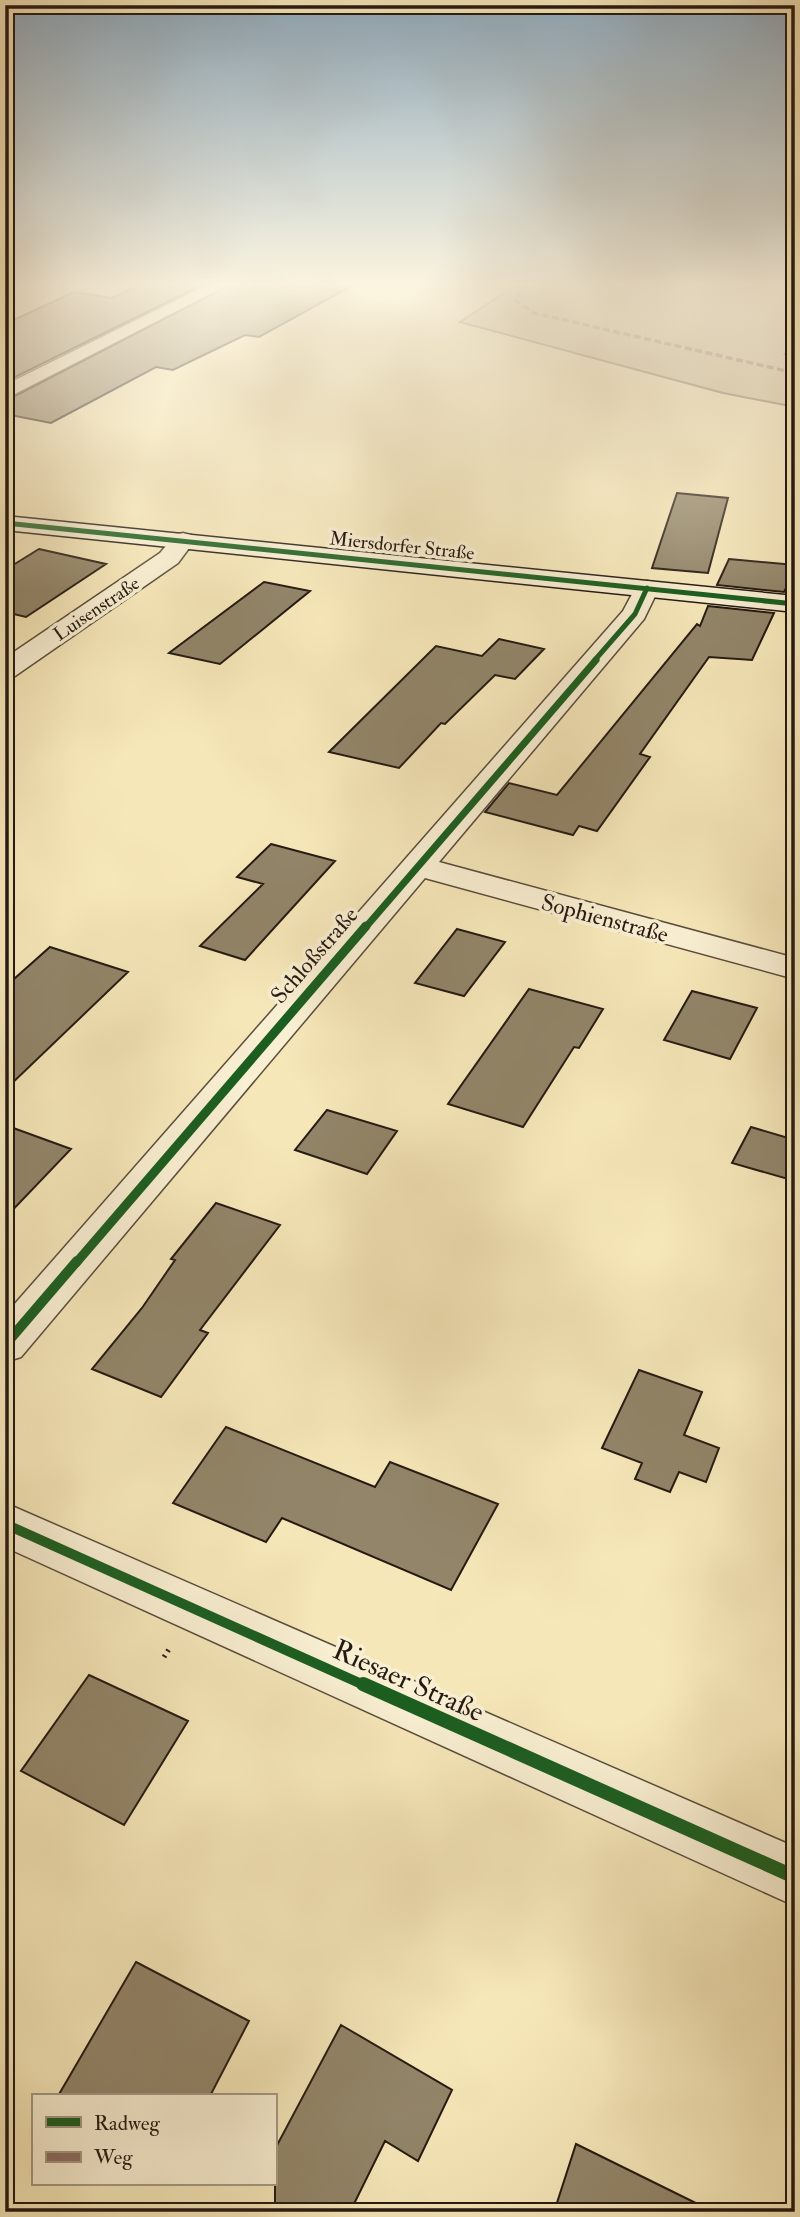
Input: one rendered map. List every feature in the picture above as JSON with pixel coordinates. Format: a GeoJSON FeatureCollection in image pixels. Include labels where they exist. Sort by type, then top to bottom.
{"type":"FeatureCollection","features":[{"type":"Feature","properties":{"kind":"street","name":"Miersdorfer Straße"},"geometry":{"type":"LineString","coordinates":[[5,523],[795,604]]}},
{"type":"Feature","properties":{"kind":"street","name":"Luisenstraße"},"geometry":{"type":"LineString","coordinates":[[5,670],[169,558],[183,540]]}},
{"type":"Feature","properties":{"kind":"street","name":"Schloßstraße"},"geometry":{"type":"LineString","coordinates":[[5,1345],[635,614],[647,588]]}},
{"type":"Feature","properties":{"kind":"street","name":"Sophienstraße"},"geometry":{"type":"LineString","coordinates":[[416,866],[795,969]]}},
{"type":"Feature","properties":{"kind":"street","name":"Riesaer Straße"},"geometry":{"type":"LineString","coordinates":[[5,1524],[795,1877]]}},
{"type":"Feature","properties":{"kind":"shaded area"},"geometry":{"type":"Polygon","coordinates":[[[695,385],[795,385],[795,407],[695,385]]]}},
{"type":"Feature","properties":{"kind":"building"},"geometry":{"type":"Polygon","coordinates":[[[35,385],[121,385],[51,423],[5,414],[5,401],[35,385]]]}},
{"type":"Feature","properties":{"kind":"building"},"geometry":{"type":"Polygon","coordinates":[[[677,493],[728,498],[708,573],[652,568],[677,493]]]}},
{"type":"Feature","properties":{"kind":"building"},"geometry":{"type":"Polygon","coordinates":[[[39,549],[106,564],[26,617],[5,612],[5,570],[39,549]]]}},
{"type":"Feature","properties":{"kind":"building"},"geometry":{"type":"Polygon","coordinates":[[[729,559],[795,565],[795,570],[784,592],[717,585],[729,559]]]}},
{"type":"Feature","properties":{"kind":"building"},"geometry":{"type":"Polygon","coordinates":[[[264,582],[310,591],[220,664],[169,653],[264,582]]]}},
{"type":"Feature","properties":{"kind":"building"},"geometry":{"type":"Polygon","coordinates":[[[708,606],[774,613],[752,660],[709,657],[640,754],[650,757],[597,831],[579,826],[573,835],[485,812],[509,783],[557,795],[697,624],[700,626],[708,606]]]}},
{"type":"Feature","properties":{"kind":"building"},"geometry":{"type":"Polygon","coordinates":[[[499,639],[544,649],[515,679],[495,675],[445,724],[441,723],[399,768],[329,752],[436,646],[482,656],[499,639]]]}},
{"type":"Feature","properties":{"kind":"building"},"geometry":{"type":"Polygon","coordinates":[[[271,844],[335,861],[245,960],[200,946],[263,884],[237,877],[271,844]]]}},
{"type":"Feature","properties":{"kind":"building"},"geometry":{"type":"Polygon","coordinates":[[[457,929],[505,942],[464,996],[415,983],[457,929]]]}},
{"type":"Feature","properties":{"kind":"building"},"geometry":{"type":"Polygon","coordinates":[[[50,947],[128,972],[5,1090],[5,987],[50,947]]]}},
{"type":"Feature","properties":{"kind":"building"},"geometry":{"type":"Polygon","coordinates":[[[529,989],[603,1009],[579,1048],[574,1047],[523,1127],[448,1104],[529,989]]]}},
{"type":"Feature","properties":{"kind":"building"},"geometry":{"type":"Polygon","coordinates":[[[692,991],[757,1008],[730,1059],[664,1040],[692,991]]]}},
{"type":"Feature","properties":{"kind":"building"},"geometry":{"type":"Polygon","coordinates":[[[327,1110],[397,1131],[367,1174],[295,1150],[327,1110]]]}},
{"type":"Feature","properties":{"kind":"building"},"geometry":{"type":"Polygon","coordinates":[[[5,1125],[71,1149],[5,1218],[5,1125]]]}},
{"type":"Feature","properties":{"kind":"building"},"geometry":{"type":"Polygon","coordinates":[[[751,1127],[795,1140],[795,1181],[732,1163],[751,1127]]]}},
{"type":"Feature","properties":{"kind":"building"},"geometry":{"type":"Polygon","coordinates":[[[216,1203],[280,1225],[200,1330],[208,1333],[161,1397],[92,1369],[142,1308],[175,1260],[171,1259],[216,1203]]]}},
{"type":"Feature","properties":{"kind":"building"},"geometry":{"type":"Polygon","coordinates":[[[639,1370],[702,1392],[684,1435],[719,1448],[706,1482],[679,1472],[670,1492],[635,1479],[642,1463],[602,1448],[639,1370]]]}},
{"type":"Feature","properties":{"kind":"building"},"geometry":{"type":"Polygon","coordinates":[[[226,1427],[375,1487],[390,1462],[498,1504],[451,1590],[282,1518],[266,1542],[173,1503],[226,1427]]]}},
{"type":"Feature","properties":{"kind":"building"},"geometry":{"type":"Polygon","coordinates":[[[89,1675],[188,1721],[124,1825],[21,1771],[89,1675]]]}},
{"type":"Feature","properties":{"kind":"building"},"geometry":{"type":"Polygon","coordinates":[[[136,1962],[249,2021],[211,2094],[59,2094],[136,1962]]]}},
{"type":"Feature","properties":{"kind":"building"},"geometry":{"type":"Polygon","coordinates":[[[341,2025],[452,2090],[418,2161],[385,2141],[350,2212],[275,2212],[276,2147],[341,2025]]]}},
{"type":"Feature","properties":{"kind":"building"},"geometry":{"type":"Polygon","coordinates":[[[576,2144],[714,2212],[554,2212],[576,2144]]]}},
{"type":"Feature","properties":{"kind":"cycle path"},"geometry":{"type":"LineString","coordinates":[[5,523],[795,604]]}},
{"type":"Feature","properties":{"kind":"cycle path"},"geometry":{"type":"LineString","coordinates":[[5,1345],[635,614],[647,588]]}},
{"type":"Feature","properties":{"kind":"cycle path"},"geometry":{"type":"LineString","coordinates":[[5,1524],[795,1877]]}}]}
